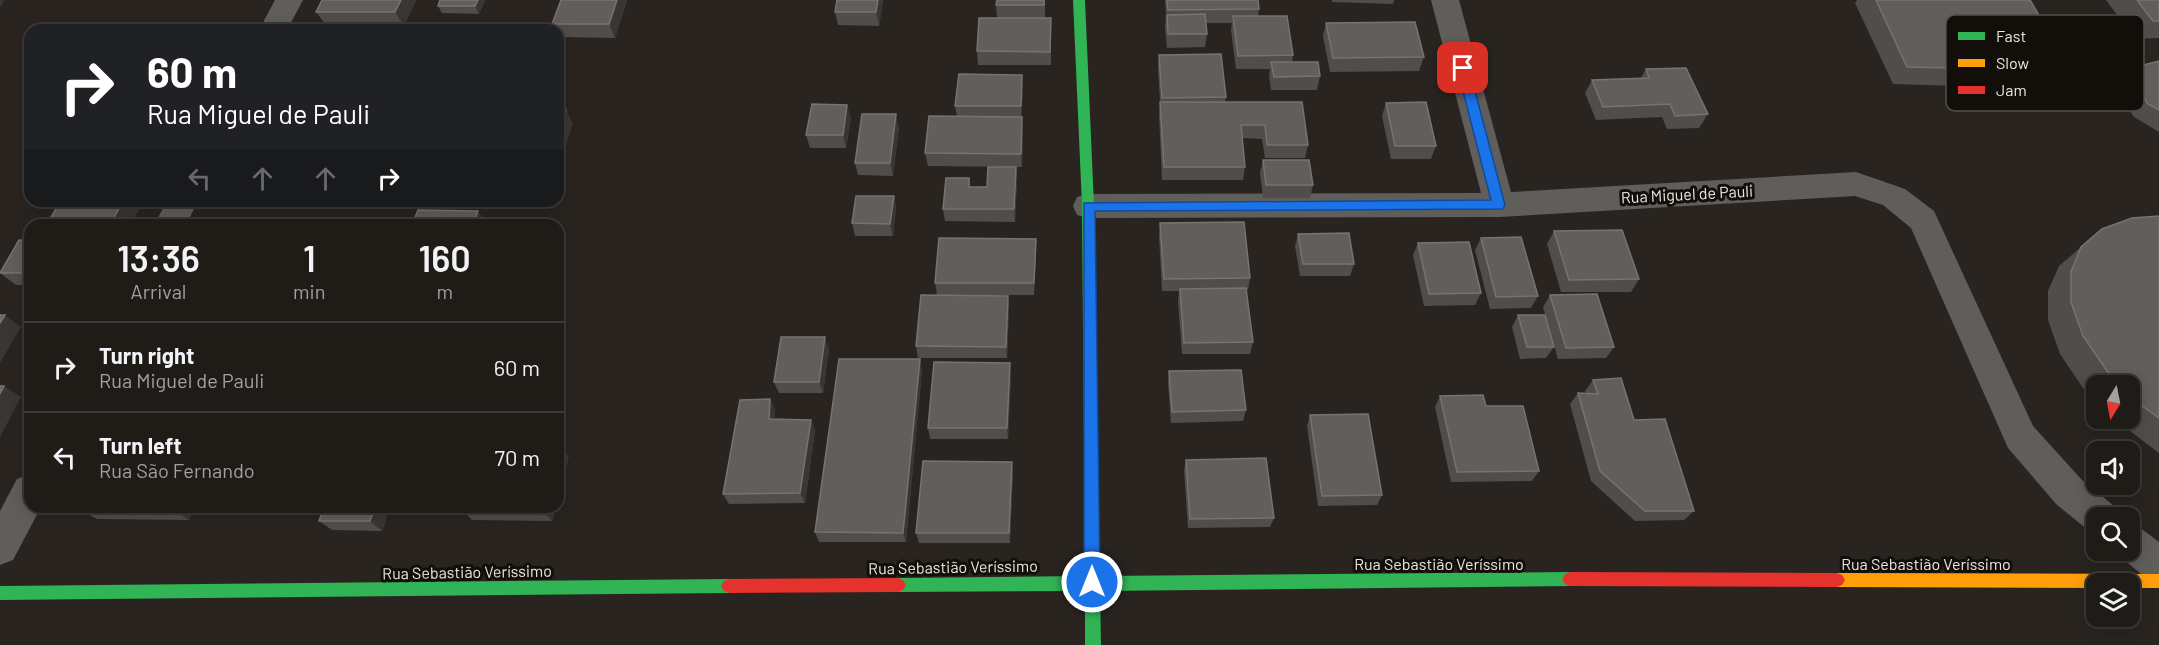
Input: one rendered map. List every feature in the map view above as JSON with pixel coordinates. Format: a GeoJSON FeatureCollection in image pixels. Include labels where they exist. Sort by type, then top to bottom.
{"type":"FeatureCollection","features":[{"type":"Feature","properties":{"kind":"street"},"geometry":{"type":"LineString","coordinates":[[276,24],[289,0]]}},
{"type":"Feature","properties":{"kind":"street"},"geometry":{"type":"LineString","coordinates":[[1079,0],[1088,206],[1093,645]]}},
{"type":"Feature","properties":{"kind":"street"},"geometry":{"type":"LineString","coordinates":[[1445,0],[1499,205]]}},
{"type":"Feature","properties":{"kind":"street","name":"Rua Miguel de Pauli"},"geometry":{"type":"LineString","coordinates":[[1088,206],[1499,205],[1856,184],[1894,197],[1923,220],[2020,437],[2069,492],[2087,507]]}},
{"type":"Feature","properties":{"kind":"street"},"geometry":{"type":"LineString","coordinates":[[0,548],[24,502]]}},
{"type":"Feature","properties":{"kind":"street"},"geometry":{"type":"LineString","coordinates":[[2140,550],[2159,566]]}},
{"type":"Feature","properties":{"kind":"street","name":"Rua Sebastião Veríssimo"},"geometry":{"type":"LineString","coordinates":[[0,593],[1533,579],[2159,581]]}},
{"type":"Feature","properties":{"kind":"building"},"geometry":{"type":"Polygon","coordinates":[[[322,0],[401,0],[395,12],[316,12],[322,0]]]}},
{"type":"Feature","properties":{"kind":"building"},"geometry":{"type":"Polygon","coordinates":[[[440,0],[478,0],[475,6],[438,6],[440,0]]]}},
{"type":"Feature","properties":{"kind":"building"},"geometry":{"type":"Polygon","coordinates":[[[561,0],[617,0],[609,24],[552,24],[561,0]]]}},
{"type":"Feature","properties":{"kind":"building"},"geometry":{"type":"Polygon","coordinates":[[[837,0],[878,0],[876,12],[835,12],[837,0]]]}},
{"type":"Feature","properties":{"kind":"building"},"geometry":{"type":"Polygon","coordinates":[[[997,0],[1044,0],[1044,5],[996,5],[997,0]]]}},
{"type":"Feature","properties":{"kind":"building"},"geometry":{"type":"Polygon","coordinates":[[[1167,0],[1258,0],[1259,9],[1168,10],[1167,0]]]}},
{"type":"Feature","properties":{"kind":"building"},"geometry":{"type":"Polygon","coordinates":[[[1876,0],[2030,0],[2039,15],[1946,15],[1946,68],[1907,67],[1876,0]]]}},
{"type":"Feature","properties":{"kind":"building"},"geometry":{"type":"Polygon","coordinates":[[[2137,0],[2159,0],[2159,21],[2153,21],[2137,0]]]}},
{"type":"Feature","properties":{"kind":"building"},"geometry":{"type":"Polygon","coordinates":[[[1205,14],[1207,34],[1168,34],[1167,15],[1205,14]]]}},
{"type":"Feature","properties":{"kind":"building"},"geometry":{"type":"Polygon","coordinates":[[[1233,16],[1287,16],[1293,55],[1238,56],[1233,16]]]}},
{"type":"Feature","properties":{"kind":"building"},"geometry":{"type":"Polygon","coordinates":[[[979,18],[1051,18],[1050,52],[977,51],[979,18]]]}},
{"type":"Feature","properties":{"kind":"building"},"geometry":{"type":"Polygon","coordinates":[[[1415,22],[1424,57],[1333,58],[1326,23],[1415,22]]]}},
{"type":"Feature","properties":{"kind":"building"},"geometry":{"type":"Polygon","coordinates":[[[1221,54],[1226,97],[1162,98],[1159,55],[1221,54]]]}},
{"type":"Feature","properties":{"kind":"building"},"geometry":{"type":"Polygon","coordinates":[[[2159,61],[2159,110],[2148,104],[2144,98],[2144,65],[2159,61]]]}},
{"type":"Feature","properties":{"kind":"building"},"geometry":{"type":"Polygon","coordinates":[[[1271,62],[1318,62],[1320,76],[1274,77],[1271,62]]]}},
{"type":"Feature","properties":{"kind":"building"},"geometry":{"type":"Polygon","coordinates":[[[1686,68],[1708,114],[1675,116],[1670,104],[1603,107],[1592,80],[1649,78],[1646,69],[1686,68]]]}},
{"type":"Feature","properties":{"kind":"building"},"geometry":{"type":"Polygon","coordinates":[[[959,74],[1022,75],[1021,106],[955,106],[959,74]]]}},
{"type":"Feature","properties":{"kind":"building"},"geometry":{"type":"Polygon","coordinates":[[[1160,102],[1302,102],[1308,145],[1267,145],[1265,125],[1241,125],[1245,167],[1164,167],[1160,102]]]}},
{"type":"Feature","properties":{"kind":"building"},"geometry":{"type":"Polygon","coordinates":[[[1426,102],[1436,146],[1395,146],[1386,103],[1426,102]]]}},
{"type":"Feature","properties":{"kind":"building"},"geometry":{"type":"Polygon","coordinates":[[[812,104],[847,105],[843,135],[806,135],[812,104]]]}},
{"type":"Feature","properties":{"kind":"building"},"geometry":{"type":"Polygon","coordinates":[[[862,114],[896,114],[890,163],[855,163],[862,114]]]}},
{"type":"Feature","properties":{"kind":"building"},"geometry":{"type":"Polygon","coordinates":[[[929,116],[1022,117],[1021,154],[925,153],[929,116]]]}},
{"type":"Feature","properties":{"kind":"building"},"geometry":{"type":"Polygon","coordinates":[[[1263,160],[1309,160],[1313,185],[1266,185],[1263,160]]]}},
{"type":"Feature","properties":{"kind":"building"},"geometry":{"type":"Polygon","coordinates":[[[988,167],[1016,167],[1014,209],[943,209],[946,178],[969,178],[969,187],[987,187],[988,167]]]}},
{"type":"Feature","properties":{"kind":"building"},"geometry":{"type":"Polygon","coordinates":[[[856,196],[894,196],[890,224],[852,223],[856,196]]]}},
{"type":"Feature","properties":{"kind":"building"},"geometry":{"type":"Polygon","coordinates":[[[57,207],[120,207],[113,219],[50,219],[57,207]]]}},
{"type":"Feature","properties":{"kind":"building"},"geometry":{"type":"Polygon","coordinates":[[[418,210],[478,211],[475,219],[414,219],[418,210]]]}},
{"type":"Feature","properties":{"kind":"building"},"geometry":{"type":"Polygon","coordinates":[[[2159,216],[2159,418],[2140,404],[2140,375],[2111,375],[2107,371],[2083,336],[2071,302],[2071,272],[2081,247],[2102,229],[2132,218],[2159,216]]]}},
{"type":"Feature","properties":{"kind":"building"},"geometry":{"type":"Polygon","coordinates":[[[1244,222],[1250,278],[1164,279],[1160,223],[1244,222]]]}},
{"type":"Feature","properties":{"kind":"building"},"geometry":{"type":"Polygon","coordinates":[[[1622,230],[1639,279],[1569,280],[1554,231],[1622,230]]]}},
{"type":"Feature","properties":{"kind":"building"},"geometry":{"type":"Polygon","coordinates":[[[1349,233],[1354,264],[1303,264],[1298,234],[1349,233]]]}},
{"type":"Feature","properties":{"kind":"building"},"geometry":{"type":"Polygon","coordinates":[[[1521,237],[1538,296],[1496,297],[1481,238],[1521,237]]]}},
{"type":"Feature","properties":{"kind":"building"},"geometry":{"type":"Polygon","coordinates":[[[939,238],[1036,239],[1034,283],[935,283],[939,238]]]}},
{"type":"Feature","properties":{"kind":"building"},"geometry":{"type":"Polygon","coordinates":[[[19,240],[24,240],[24,273],[0,273],[19,240]]]}},
{"type":"Feature","properties":{"kind":"building"},"geometry":{"type":"Polygon","coordinates":[[[1469,242],[1481,293],[1429,294],[1418,243],[1469,242]]]}},
{"type":"Feature","properties":{"kind":"building"},"geometry":{"type":"Polygon","coordinates":[[[1246,288],[1253,342],[1184,343],[1180,289],[1246,288]]]}},
{"type":"Feature","properties":{"kind":"building"},"geometry":{"type":"Polygon","coordinates":[[[1597,294],[1614,347],[1566,348],[1550,295],[1597,294]]]}},
{"type":"Feature","properties":{"kind":"building"},"geometry":{"type":"Polygon","coordinates":[[[921,295],[1008,296],[1006,347],[916,346],[921,295]]]}},
{"type":"Feature","properties":{"kind":"building"},"geometry":{"type":"Polygon","coordinates":[[[1518,315],[1545,315],[1554,347],[1527,347],[1518,315]]]}},
{"type":"Feature","properties":{"kind":"building"},"geometry":{"type":"Polygon","coordinates":[[[781,337],[825,337],[819,382],[774,382],[781,337]]]}},
{"type":"Feature","properties":{"kind":"building"},"geometry":{"type":"Polygon","coordinates":[[[839,359],[920,359],[903,533],[815,532],[839,359]]]}},
{"type":"Feature","properties":{"kind":"building"},"geometry":{"type":"Polygon","coordinates":[[[934,362],[1010,363],[1007,428],[928,428],[934,362]]]}},
{"type":"Feature","properties":{"kind":"building"},"geometry":{"type":"Polygon","coordinates":[[[1241,370],[1246,410],[1172,412],[1169,371],[1241,370]]]}},
{"type":"Feature","properties":{"kind":"building"},"geometry":{"type":"Polygon","coordinates":[[[1621,378],[1634,420],[1665,419],[1694,511],[1645,511],[1600,471],[1578,393],[1598,394],[1593,380],[1621,378]]]}},
{"type":"Feature","properties":{"kind":"building"},"geometry":{"type":"Polygon","coordinates":[[[1483,395],[1486,406],[1523,406],[1539,471],[1457,472],[1440,396],[1483,395]]]}},
{"type":"Feature","properties":{"kind":"building"},"geometry":{"type":"Polygon","coordinates":[[[770,399],[769,419],[811,420],[800,493],[723,494],[740,400],[770,399]]]}},
{"type":"Feature","properties":{"kind":"building"},"geometry":{"type":"Polygon","coordinates":[[[1368,414],[1382,495],[1322,496],[1310,415],[1368,414]]]}},
{"type":"Feature","properties":{"kind":"building"},"geometry":{"type":"Polygon","coordinates":[[[1266,458],[1274,518],[1190,519],[1186,460],[1266,458]]]}},
{"type":"Feature","properties":{"kind":"building"},"geometry":{"type":"Polygon","coordinates":[[[923,461],[1012,462],[1009,533],[916,533],[923,461]]]}},
{"type":"Feature","properties":{"kind":"building"},"geometry":{"type":"Polygon","coordinates":[[[322,513],[373,513],[370,521],[319,521],[322,513]]]}},
{"type":"Feature","properties":{"kind":"traffic: fast"},"geometry":{"type":"LineString","coordinates":[[1079,0],[1088,206],[1093,645]]}},
{"type":"Feature","properties":{"kind":"traffic: fast"},"geometry":{"type":"LineString","coordinates":[[898,585],[1570,579]]}},
{"type":"Feature","properties":{"kind":"traffic: fast"},"geometry":{"type":"LineString","coordinates":[[0,593],[729,586]]}},
{"type":"Feature","properties":{"kind":"traffic: slow"},"geometry":{"type":"LineString","coordinates":[[1837,580],[2159,581]]}},
{"type":"Feature","properties":{"kind":"traffic: jam"},"geometry":{"type":"LineString","coordinates":[[1570,579],[1837,580]]}},
{"type":"Feature","properties":{"kind":"traffic: jam"},"geometry":{"type":"LineString","coordinates":[[729,586],[898,585]]}},
{"type":"Feature","properties":{"kind":"route"},"geometry":{"type":"LineString","coordinates":[[1092,582],[1088,206],[1499,205],[1463,68]]}}]}
